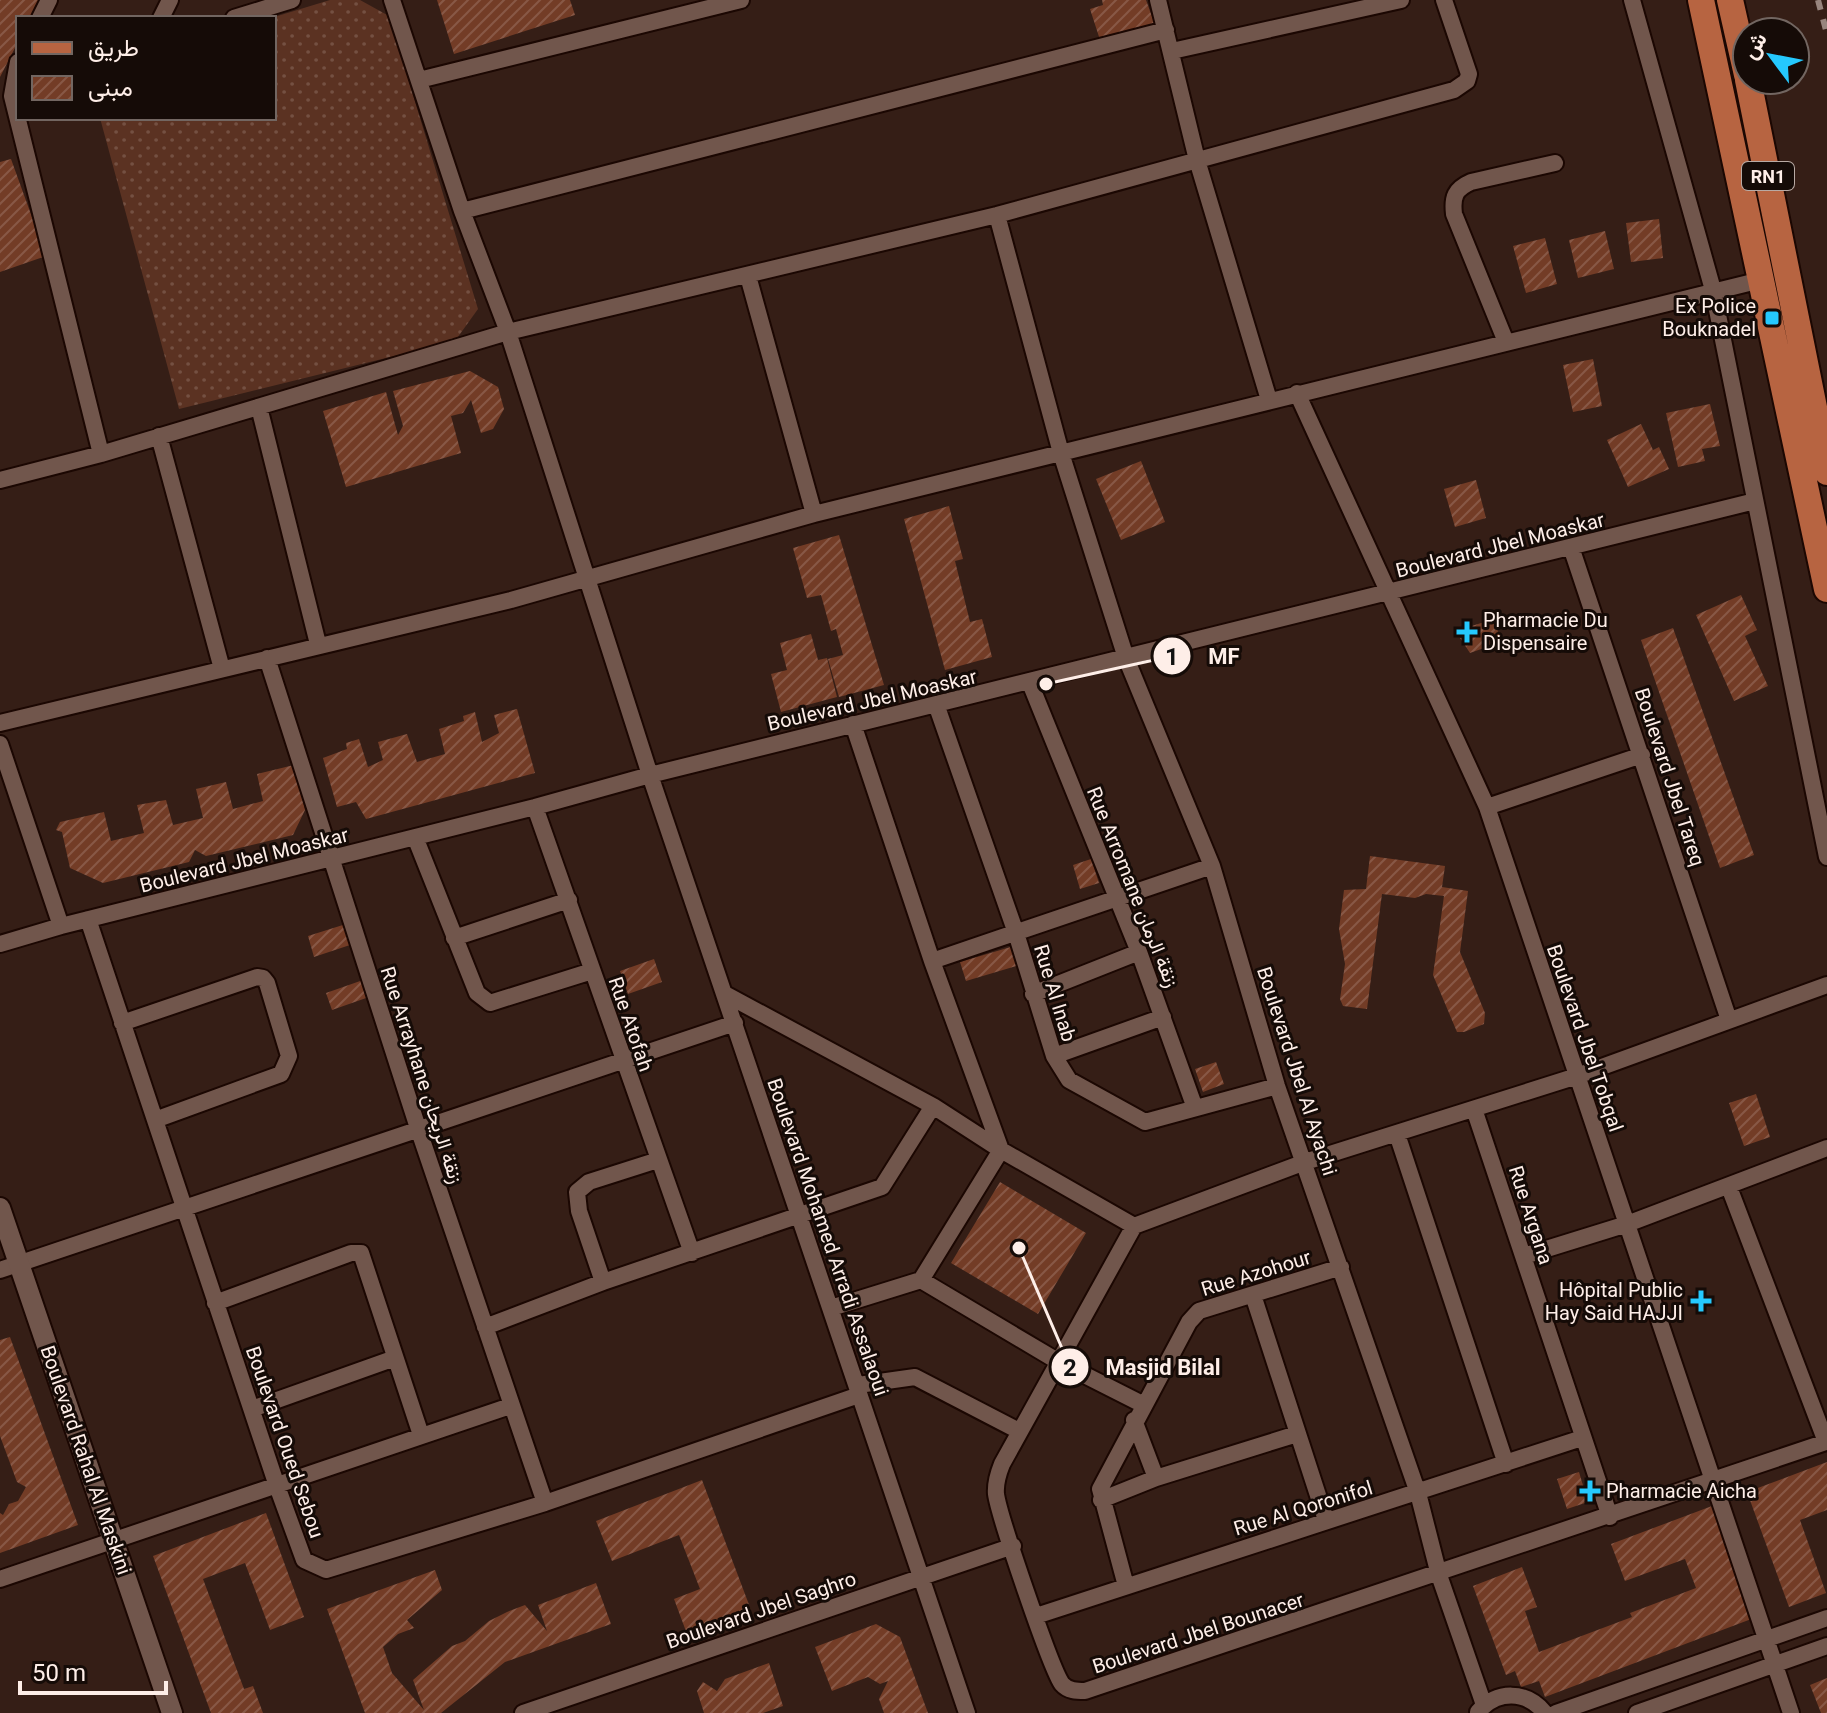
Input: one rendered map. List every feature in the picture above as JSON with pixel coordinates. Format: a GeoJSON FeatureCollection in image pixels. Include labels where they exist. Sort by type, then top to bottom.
{"type":"FeatureCollection","features":[{"type":"Feature","properties":{"kind":"main road","name":"RN1"},"geometry":{"type":"LineString","coordinates":[[1701,0],[1827,589]]}},
{"type":"Feature","properties":{"kind":"main road","name":"RN1"},"geometry":{"type":"LineString","coordinates":[[1752,96],[1827,472]]}},
{"type":"Feature","properties":{"kind":"street"},"geometry":{"type":"LineString","coordinates":[[240,16],[292,0]]}},
{"type":"Feature","properties":{"kind":"street","name":"Boulevard Mohamed Arradi Assalaoui"},"geometry":{"type":"LineString","coordinates":[[392,0],[462,211],[508,332],[650,775],[967,1713]]}},
{"type":"Feature","properties":{"kind":"street"},"geometry":{"type":"LineString","coordinates":[[419,80],[741,0]]}},
{"type":"Feature","properties":{"kind":"street"},"geometry":{"type":"LineString","coordinates":[[1158,0],[1197,160],[1269,400]]}},
{"type":"Feature","properties":{"kind":"street"},"geometry":{"type":"LineString","coordinates":[[1172,51],[1401,0]]}},
{"type":"Feature","properties":{"kind":"street"},"geometry":{"type":"LineString","coordinates":[[0,480],[101,454],[508,332],[997,215],[1461,86],[1469,74],[1444,0]]}},
{"type":"Feature","properties":{"kind":"street"},"geometry":{"type":"LineString","coordinates":[[1632,0],[1713,290],[1827,857]]}},
{"type":"Feature","properties":{"kind":"street"},"geometry":{"type":"LineString","coordinates":[[462,211],[1166,30]]}},
{"type":"Feature","properties":{"kind":"street"},"geometry":{"type":"LineString","coordinates":[[16,70],[10,96],[16,120]]}},
{"type":"Feature","properties":{"kind":"street"},"geometry":{"type":"LineString","coordinates":[[16,120],[101,454]]}},
{"type":"Feature","properties":{"kind":"street"},"geometry":{"type":"LineString","coordinates":[[1506,342],[1454,214],[1452,201],[1459,188],[1471,182],[1555,163]]}},
{"type":"Feature","properties":{"kind":"street","name":"Boulevard Jbel Al Ayachi"},"geometry":{"type":"LineString","coordinates":[[997,215],[1061,453],[1126,658],[1212,866],[1277,1086],[1418,1493],[1439,1575],[1481,1709]]}},
{"type":"Feature","properties":{"kind":"street"},"geometry":{"type":"LineString","coordinates":[[748,276],[814,514]]}},
{"type":"Feature","properties":{"kind":"street"},"geometry":{"type":"LineString","coordinates":[[0,723],[587,580],[814,514],[1761,280]]}},
{"type":"Feature","properties":{"kind":"street","name":"Boulevard Jbel Tobqal"},"geometry":{"type":"LineString","coordinates":[[1297,393],[1487,807],[1791,1713]]}},
{"type":"Feature","properties":{"kind":"street"},"geometry":{"type":"LineString","coordinates":[[259,407],[318,644]]}},
{"type":"Feature","properties":{"kind":"street"},"geometry":{"type":"LineString","coordinates":[[159,436],[222,669]]}},
{"type":"Feature","properties":{"kind":"street","name":"Boulevard Jbel Moaskar"},"geometry":{"type":"LineString","coordinates":[[0,944],[650,775],[1755,501]]}},
{"type":"Feature","properties":{"kind":"street","name":"Boulevard Jbel Tareq"},"geometry":{"type":"LineString","coordinates":[[1571,547],[1729,1020]]}},
{"type":"Feature","properties":{"kind":"street","name":"Rue Arrayhane زنقة الريحان"},"geometry":{"type":"LineString","coordinates":[[267,658],[418,1128],[545,1503]]}},
{"type":"Feature","properties":{"kind":"street","name":"Rue Arromane زنقة الرمان"},"geometry":{"type":"LineString","coordinates":[[1030,683],[1139,952],[1195,1108]]}},
{"type":"Feature","properties":{"kind":"street","name":"Rue Al Inab"},"geometry":{"type":"LineString","coordinates":[[936,704],[1016,933],[1054,1056],[1069,1080],[1145,1122],[1277,1086]]}},
{"type":"Feature","properties":{"kind":"street"},"geometry":{"type":"LineString","coordinates":[[853,724],[932,961],[1001,1150]]}},
{"type":"Feature","properties":{"kind":"street"},"geometry":{"type":"LineString","coordinates":[[0,744],[61,926]]}},
{"type":"Feature","properties":{"kind":"street"},"geometry":{"type":"LineString","coordinates":[[1487,807],[1642,755]]}},
{"type":"Feature","properties":{"kind":"street","name":"Rue Atofah"},"geometry":{"type":"LineString","coordinates":[[535,807],[692,1253]]}},
{"type":"Feature","properties":{"kind":"street"},"geometry":{"type":"LineString","coordinates":[[415,837],[477,993],[487,1003],[592,971]]}},
{"type":"Feature","properties":{"kind":"street"},"geometry":{"type":"LineString","coordinates":[[932,961],[1116,896],[1212,866]]}},
{"type":"Feature","properties":{"kind":"street"},"geometry":{"type":"LineString","coordinates":[[454,938],[569,900]]}},
{"type":"Feature","properties":{"kind":"street","name":"Boulevard Oued Sebou"},"geometry":{"type":"LineString","coordinates":[[88,919],[304,1560],[326,1570],[545,1503],[859,1390],[915,1377],[1019,1431]]}},
{"type":"Feature","properties":{"kind":"street"},"geometry":{"type":"LineString","coordinates":[[1033,994],[1139,952]]}},
{"type":"Feature","properties":{"kind":"street"},"geometry":{"type":"LineString","coordinates":[[122,1023],[257,977],[267,983],[289,1056],[281,1074],[155,1120]]}},
{"type":"Feature","properties":{"kind":"street"},"geometry":{"type":"LineString","coordinates":[[725,994],[933,1106],[1001,1150],[1134,1226],[1305,1162],[1577,1076],[1827,985]]}},
{"type":"Feature","properties":{"kind":"street"},"geometry":{"type":"LineString","coordinates":[[1054,1056],[1163,1017]]}},
{"type":"Feature","properties":{"kind":"street"},"geometry":{"type":"LineString","coordinates":[[9,1266],[184,1211],[418,1128],[735,1023]]}},
{"type":"Feature","properties":{"kind":"street"},"geometry":{"type":"LineString","coordinates":[[485,1327],[603,1282],[882,1187],[933,1106]]}},
{"type":"Feature","properties":{"kind":"street","name":"Rue Argana"},"geometry":{"type":"LineString","coordinates":[[1474,1109],[1610,1517]]}},
{"type":"Feature","properties":{"kind":"street"},"geometry":{"type":"LineString","coordinates":[[1397,1134],[1506,1464]]}},
{"type":"Feature","properties":{"kind":"street"},"geometry":{"type":"LineString","coordinates":[[1524,1256],[1627,1224],[1827,1148]]}},
{"type":"Feature","properties":{"kind":"street"},"geometry":{"type":"LineString","coordinates":[[831,1308],[921,1280],[1001,1150]]}},
{"type":"Feature","properties":{"kind":"street"},"geometry":{"type":"LineString","coordinates":[[603,1282],[579,1211],[577,1192],[589,1182],[658,1160]]}},
{"type":"Feature","properties":{"kind":"street"},"geometry":{"type":"LineString","coordinates":[[1729,1187],[1826,1442]]}},
{"type":"Feature","properties":{"kind":"street","name":"Boulevard Rahal Al Maskini"},"geometry":{"type":"LineString","coordinates":[[0,1208],[9,1266],[113,1542],[172,1713]]}},
{"type":"Feature","properties":{"kind":"street","name":"Boulevard Jbel Bounacer"},"geometry":{"type":"LineString","coordinates":[[1134,1226],[1019,1431],[995,1483],[1001,1514],[1036,1616],[1060,1680],[1067,1687],[1085,1691],[1439,1575],[1826,1442]]}},
{"type":"Feature","properties":{"kind":"street"},"geometry":{"type":"LineString","coordinates":[[215,1303],[358,1252],[363,1256],[421,1435]]}},
{"type":"Feature","properties":{"kind":"street","name":"Rue Azohour"},"geometry":{"type":"LineString","coordinates":[[1101,1500],[1103,1478],[1189,1322],[1199,1311],[1341,1267]]}},
{"type":"Feature","properties":{"kind":"street"},"geometry":{"type":"LineString","coordinates":[[921,1280],[1138,1412],[1156,1478]]}},
{"type":"Feature","properties":{"kind":"street"},"geometry":{"type":"LineString","coordinates":[[1253,1295],[1326,1520]]}},
{"type":"Feature","properties":{"kind":"street"},"geometry":{"type":"LineString","coordinates":[[252,1409],[395,1358]]}},
{"type":"Feature","properties":{"kind":"street"},"geometry":{"type":"LineString","coordinates":[[0,1579],[510,1406]]}},
{"type":"Feature","properties":{"kind":"street"},"geometry":{"type":"LineString","coordinates":[[1126,1586],[1101,1500],[1156,1478],[1297,1434]]}},
{"type":"Feature","properties":{"kind":"street","name":"Rue Al Qoronifol"},"geometry":{"type":"LineString","coordinates":[[1036,1616],[1582,1438]]}},
{"type":"Feature","properties":{"kind":"street","name":"Boulevard Jbel Saghro"},"geometry":{"type":"LineString","coordinates":[[523,1713],[1013,1546]]}},
{"type":"Feature","properties":{"kind":"street"},"geometry":{"type":"LineString","coordinates":[[1556,1713],[1827,1618]]}},
{"type":"Feature","properties":{"kind":"street"},"geometry":{"type":"LineString","coordinates":[[1637,1713],[1827,1646]]}},
{"type":"Feature","properties":{"kind":"street"},"geometry":{"type":"LineString","coordinates":[[1481,1709],[1498,1697],[1517,1695],[1536,1703],[1545,1713]]}},
{"type":"Feature","properties":{"kind":"shaded area"},"geometry":{"type":"Polygon","coordinates":[[[330,0],[360,0],[389,16],[478,309],[455,341],[179,409],[101,120],[276,120],[276,16],[330,0]]]}},
{"type":"Feature","properties":{"kind":"building"},"geometry":{"type":"Polygon","coordinates":[[[0,0],[40,0],[31,16],[16,16],[16,46],[0,77],[0,0]]]}},
{"type":"Feature","properties":{"kind":"building"},"geometry":{"type":"Polygon","coordinates":[[[437,0],[570,0],[575,15],[454,54],[437,0]]]}},
{"type":"Feature","properties":{"kind":"building"},"geometry":{"type":"Polygon","coordinates":[[[1102,0],[1146,0],[1155,25],[1101,43],[1090,9],[1103,5],[1102,0]]]}},
{"type":"Feature","properties":{"kind":"building"},"geometry":{"type":"Polygon","coordinates":[[[11,159],[46,256],[0,272],[0,162],[11,159]]]}},
{"type":"Feature","properties":{"kind":"building"},"geometry":{"type":"Polygon","coordinates":[[[1659,219],[1663,258],[1631,262],[1626,223],[1659,219]]]}},
{"type":"Feature","properties":{"kind":"building"},"geometry":{"type":"Polygon","coordinates":[[[1605,231],[1614,269],[1578,278],[1569,240],[1605,231]]]}},
{"type":"Feature","properties":{"kind":"building"},"geometry":{"type":"Polygon","coordinates":[[[1545,238],[1557,284],[1526,293],[1513,246],[1545,238]]]}},
{"type":"Feature","properties":{"kind":"building"},"geometry":{"type":"Polygon","coordinates":[[[1593,359],[1602,406],[1573,412],[1563,365],[1593,359]]]}},
{"type":"Feature","properties":{"kind":"building"},"geometry":{"type":"Polygon","coordinates":[[[470,371],[498,387],[504,409],[493,429],[481,433],[471,400],[463,413],[451,416],[461,453],[346,487],[323,411],[386,392],[398,435],[403,426],[393,391],[470,371]]]}},
{"type":"Feature","properties":{"kind":"building"},"geometry":{"type":"Polygon","coordinates":[[[1710,404],[1720,446],[1702,449],[1705,461],[1678,467],[1666,413],[1710,404]]]}},
{"type":"Feature","properties":{"kind":"building"},"geometry":{"type":"Polygon","coordinates":[[[1641,424],[1653,450],[1659,447],[1669,469],[1628,487],[1607,440],[1641,424]]]}},
{"type":"Feature","properties":{"kind":"building"},"geometry":{"type":"Polygon","coordinates":[[[1141,461],[1165,522],[1121,540],[1096,479],[1141,461]]]}},
{"type":"Feature","properties":{"kind":"building"},"geometry":{"type":"Polygon","coordinates":[[[1476,480],[1486,518],[1455,527],[1444,489],[1476,480]]]}},
{"type":"Feature","properties":{"kind":"building"},"geometry":{"type":"Polygon","coordinates":[[[949,506],[963,559],[955,561],[970,622],[982,619],[992,657],[945,670],[904,519],[949,506]]]}},
{"type":"Feature","properties":{"kind":"building"},"geometry":{"type":"Polygon","coordinates":[[[839,535],[884,685],[839,697],[828,659],[843,655],[836,629],[831,631],[821,595],[807,598],[793,548],[839,535]]]}},
{"type":"Feature","properties":{"kind":"building"},"geometry":{"type":"Polygon","coordinates":[[[1741,595],[1757,630],[1745,636],[1768,686],[1734,701],[1696,615],[1741,595]]]}},
{"type":"Feature","properties":{"kind":"building"},"geometry":{"type":"Polygon","coordinates":[[[1494,619],[1501,642],[1470,653],[1460,638],[1465,637],[1462,629],[1494,619]]]}},
{"type":"Feature","properties":{"kind":"building"},"geometry":{"type":"Polygon","coordinates":[[[1673,628],[1754,855],[1720,868],[1641,640],[1673,628]]]}},
{"type":"Feature","properties":{"kind":"building"},"geometry":{"type":"Polygon","coordinates":[[[811,634],[818,660],[827,658],[837,697],[781,712],[771,674],[787,670],[780,643],[811,634]]]}},
{"type":"Feature","properties":{"kind":"building"},"geometry":{"type":"Polygon","coordinates":[[[517,709],[535,773],[366,819],[356,802],[337,807],[323,758],[347,749],[346,743],[359,739],[368,767],[383,760],[378,742],[407,734],[417,762],[445,754],[439,729],[464,721],[463,716],[475,712],[482,742],[499,733],[494,715],[517,709]]]}},
{"type":"Feature","properties":{"kind":"building"},"geometry":{"type":"Polygon","coordinates":[[[294,765],[305,810],[293,835],[206,856],[195,850],[189,862],[103,883],[70,868],[62,832],[56,830],[60,822],[104,812],[111,841],[144,833],[137,805],[166,800],[173,825],[203,818],[196,789],[226,782],[233,809],[263,801],[257,774],[294,765]]]}},
{"type":"Feature","properties":{"kind":"building"},"geometry":{"type":"Polygon","coordinates":[[[1370,856],[1445,866],[1442,887],[1468,891],[1460,952],[1485,1013],[1484,1024],[1457,1032],[1433,975],[1444,896],[1426,894],[1415,898],[1382,894],[1367,1009],[1343,1006],[1340,999],[1345,964],[1339,929],[1344,890],[1366,889],[1370,856]]]}},
{"type":"Feature","properties":{"kind":"building"},"geometry":{"type":"Polygon","coordinates":[[[1091,859],[1099,883],[1080,889],[1073,865],[1091,859]]]}},
{"type":"Feature","properties":{"kind":"building"},"geometry":{"type":"Polygon","coordinates":[[[346,924],[353,944],[314,957],[308,936],[346,924]]]}},
{"type":"Feature","properties":{"kind":"building"},"geometry":{"type":"Polygon","coordinates":[[[1014,946],[1020,965],[966,981],[960,962],[1014,946]]]}},
{"type":"Feature","properties":{"kind":"building"},"geometry":{"type":"Polygon","coordinates":[[[654,959],[662,982],[628,994],[620,971],[654,959]]]}},
{"type":"Feature","properties":{"kind":"building"},"geometry":{"type":"Polygon","coordinates":[[[363,980],[369,997],[332,1010],[326,993],[363,980]]]}},
{"type":"Feature","properties":{"kind":"building"},"geometry":{"type":"Polygon","coordinates":[[[1216,1062],[1224,1084],[1203,1092],[1195,1069],[1216,1062]]]}},
{"type":"Feature","properties":{"kind":"building"},"geometry":{"type":"Polygon","coordinates":[[[1756,1094],[1770,1137],[1744,1146],[1729,1103],[1756,1094]]]}},
{"type":"Feature","properties":{"kind":"building"},"geometry":{"type":"Polygon","coordinates":[[[1000,1182],[1086,1233],[1038,1314],[951,1263],[1000,1182]]]}},
{"type":"Feature","properties":{"kind":"building"},"geometry":{"type":"Polygon","coordinates":[[[10,1337],[78,1525],[0,1553],[0,1513],[3,1515],[9,1504],[18,1501],[26,1487],[17,1482],[0,1436],[0,1340],[10,1337]]]}},
{"type":"Feature","properties":{"kind":"building"},"geometry":{"type":"Polygon","coordinates":[[[1827,1462],[1827,1510],[1800,1520],[1826,1593],[1789,1607],[1747,1492],[1827,1462]]]}},
{"type":"Feature","properties":{"kind":"building"},"geometry":{"type":"Polygon","coordinates":[[[1579,1472],[1588,1502],[1567,1509],[1557,1479],[1579,1472]]]}},
{"type":"Feature","properties":{"kind":"building"},"geometry":{"type":"Polygon","coordinates":[[[702,1480],[751,1610],[687,1634],[674,1599],[700,1589],[679,1535],[612,1561],[596,1521],[702,1480]]]}},
{"type":"Feature","properties":{"kind":"building"},"geometry":{"type":"Polygon","coordinates":[[[1712,1506],[1754,1618],[1545,1697],[1539,1681],[1521,1687],[1515,1671],[1506,1675],[1473,1586],[1522,1567],[1537,1607],[1525,1611],[1539,1652],[1632,1617],[1630,1613],[1696,1588],[1685,1559],[1625,1581],[1611,1544],[1712,1506]]]}},
{"type":"Feature","properties":{"kind":"building"},"geometry":{"type":"Polygon","coordinates":[[[266,1513],[304,1617],[270,1630],[245,1563],[203,1579],[244,1689],[253,1686],[263,1713],[211,1713],[153,1556],[266,1513]]]}},
{"type":"Feature","properties":{"kind":"building"},"geometry":{"type":"Polygon","coordinates":[[[435,1570],[442,1590],[407,1620],[414,1628],[398,1634],[383,1647],[392,1673],[424,1710],[413,1680],[452,1646],[465,1641],[489,1621],[507,1612],[525,1605],[547,1631],[538,1605],[596,1583],[611,1624],[505,1662],[441,1713],[365,1713],[327,1609],[435,1570]]]}},
{"type":"Feature","properties":{"kind":"building"},"geometry":{"type":"Polygon","coordinates":[[[876,1624],[900,1637],[928,1713],[884,1713],[879,1699],[888,1681],[880,1684],[868,1677],[832,1691],[815,1647],[876,1624]]]}},
{"type":"Feature","properties":{"kind":"building"},"geometry":{"type":"Polygon","coordinates":[[[769,1663],[783,1706],[763,1713],[704,1713],[697,1691],[703,1682],[717,1691],[725,1679],[769,1663]]]}},
{"type":"Feature","properties":{"kind":"building"},"geometry":{"type":"Polygon","coordinates":[[[1827,1678],[1827,1713],[1821,1713],[1810,1685],[1827,1678]]]}},
{"type":"Feature","properties":{"kind":"railway"},"geometry":{"type":"LineString","coordinates":[[1818,0],[1827,34]]}},
{"type":"Feature","properties":{"kind":"place","name":"Ex Police Bouknadel"},"geometry":{"type":"Point","coordinates":[1772,318]}},
{"type":"Feature","properties":{"kind":"place","name":"Pharmacie Du Dispensaire"},"geometry":{"type":"Point","coordinates":[1467,632]}},
{"type":"Feature","properties":{"kind":"place","name":"MF"},"geometry":{"type":"Point","coordinates":[1046,684]}},
{"type":"Feature","properties":{"kind":"place","name":"Masjid Bilal"},"geometry":{"type":"Point","coordinates":[1019,1248]}},
{"type":"Feature","properties":{"kind":"place","name":"Hôpital Public Hay Said HAJJI"},"geometry":{"type":"Point","coordinates":[1701,1301]}},
{"type":"Feature","properties":{"kind":"place","name":"Pharmacie Aicha"},"geometry":{"type":"Point","coordinates":[1590,1491]}}]}
